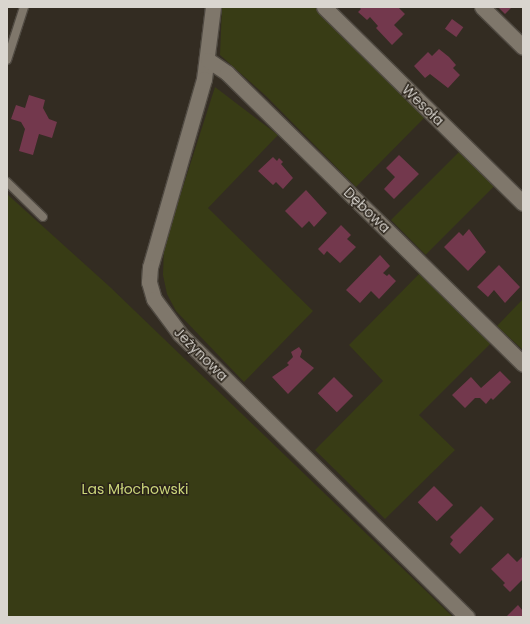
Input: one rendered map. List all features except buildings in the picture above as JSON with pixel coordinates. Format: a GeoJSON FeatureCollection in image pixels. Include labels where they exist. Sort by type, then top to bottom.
{"type":"FeatureCollection","features":[{"type":"Feature","properties":{"kind":"street","name":"Jeżynowa"},"geometry":{"type":"LineString","coordinates":[[212,7],[208,60],[150,267],[149,282],[154,299],[180,334],[467,617]]}},
{"type":"Feature","properties":{"kind":"street","name":"Wesoła"},"geometry":{"type":"LineString","coordinates":[[324,7],[523,203]]}},
{"type":"Feature","properties":{"kind":"street"},"geometry":{"type":"LineString","coordinates":[[482,7],[523,47]]}},
{"type":"Feature","properties":{"kind":"street","name":"Dębowa"},"geometry":{"type":"LineString","coordinates":[[208,60],[227,73],[523,364]]}},
{"type":"Feature","properties":{"kind":"lane"},"geometry":{"type":"LineString","coordinates":[[7,60],[24,7]]}},
{"type":"Feature","properties":{"kind":"lane"},"geometry":{"type":"LineString","coordinates":[[7,182],[43,217]]}},
{"type":"Feature","properties":{"kind":"green space"},"geometry":{"type":"Polygon","coordinates":[[[222,7],[315,7],[426,116],[356,187],[266,96],[220,55],[222,7]]]}},
{"type":"Feature","properties":{"kind":"green space"},"geometry":{"type":"Polygon","coordinates":[[[215,87],[278,135],[208,208],[313,311],[244,382],[176,311],[167,294],[163,275],[164,246],[215,87]]]}},
{"type":"Feature","properties":{"kind":"green space"},"geometry":{"type":"Polygon","coordinates":[[[461,150],[496,185],[426,255],[391,220],[461,150]]]}},
{"type":"Feature","properties":{"kind":"green space","name":"Las Młochowski"},"geometry":{"type":"Polygon","coordinates":[[[7,194],[110,287],[453,617],[7,617],[7,194]]]}},
{"type":"Feature","properties":{"kind":"green space"},"geometry":{"type":"Polygon","coordinates":[[[420,273],[491,343],[419,415],[455,450],[385,519],[315,450],[383,381],[349,345],[420,273]]]}},
{"type":"Feature","properties":{"kind":"green space"},"geometry":{"type":"Polygon","coordinates":[[[523,299],[523,350],[497,326],[523,299]]]}}]}
